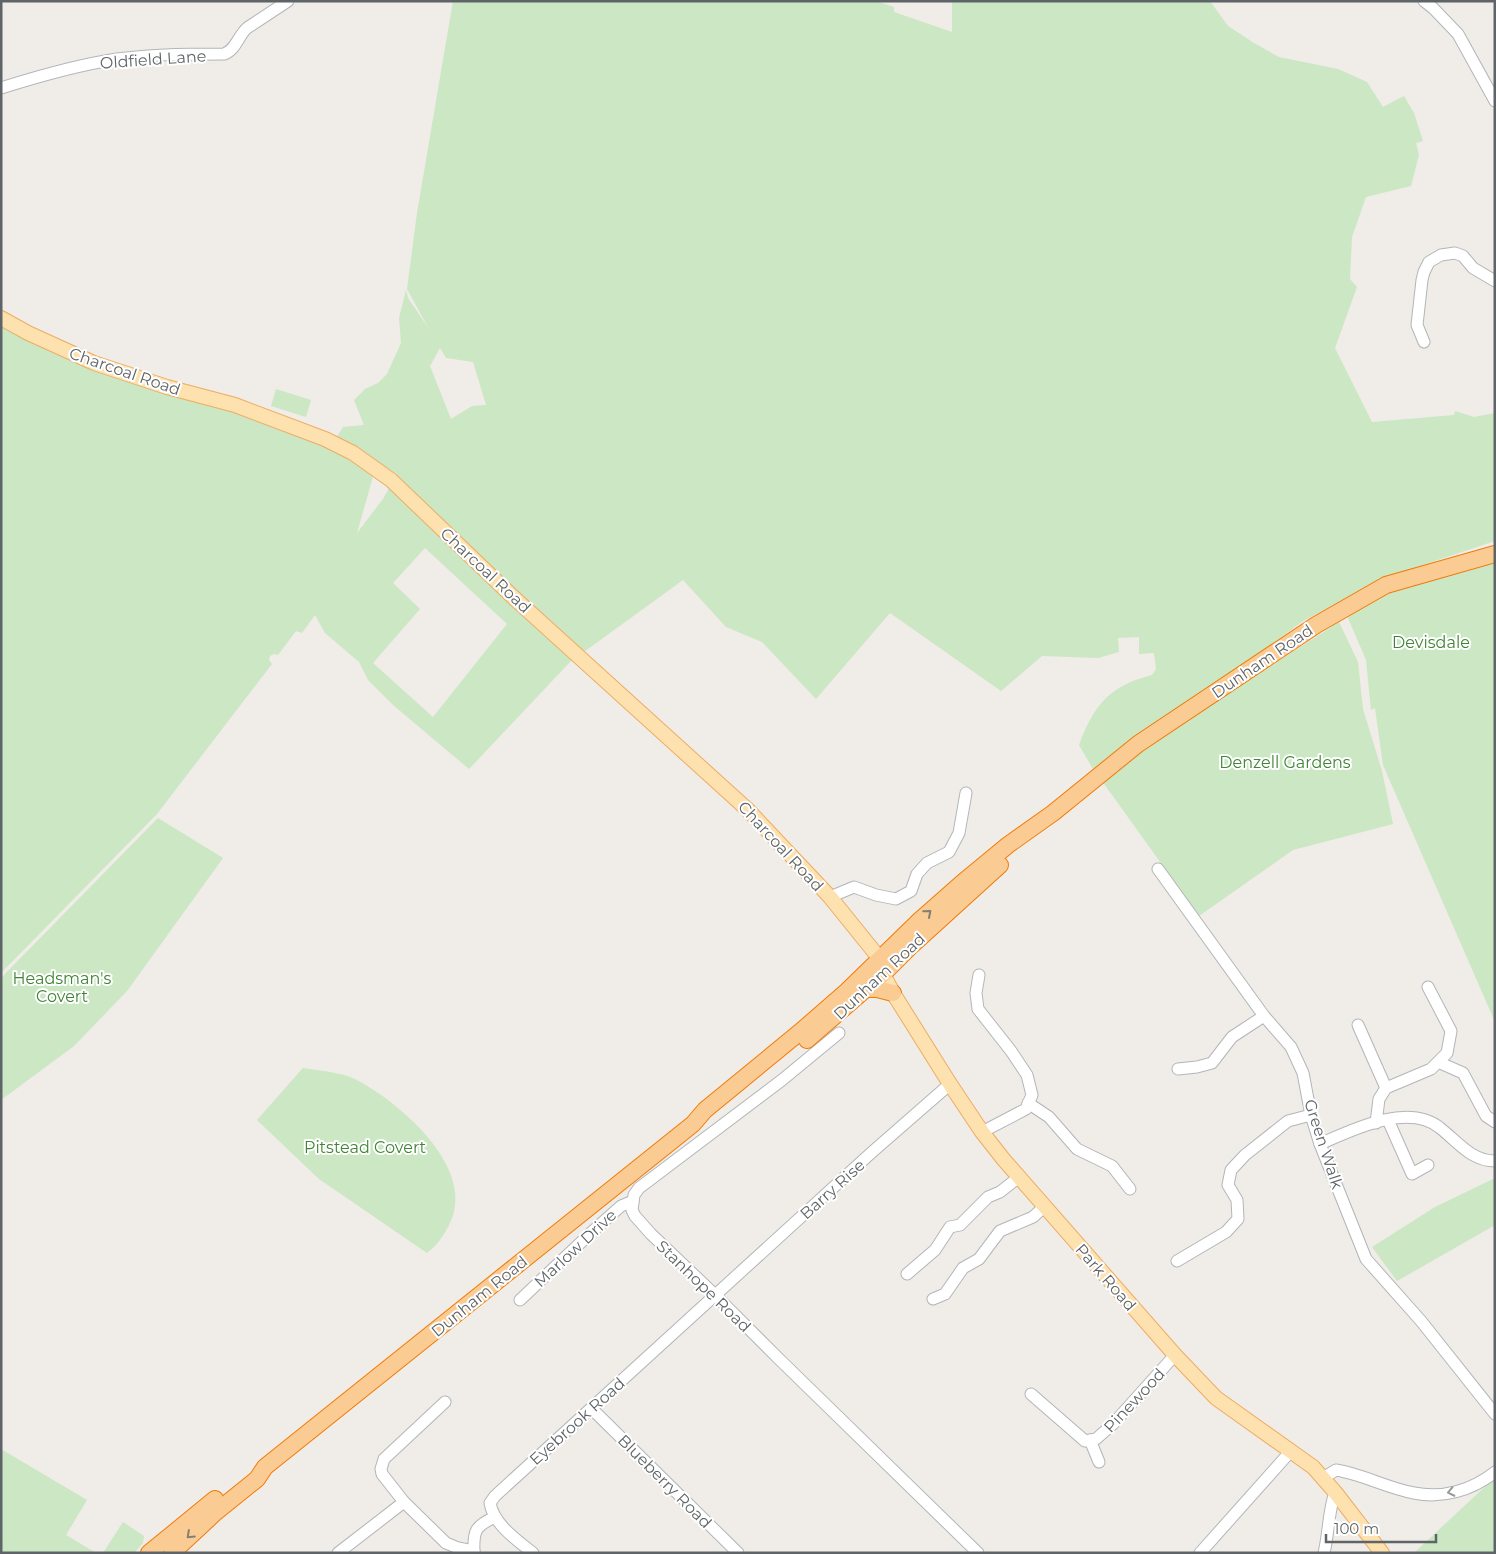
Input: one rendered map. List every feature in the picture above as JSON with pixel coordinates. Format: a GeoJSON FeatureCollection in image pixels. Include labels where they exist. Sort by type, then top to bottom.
{"type":"FeatureCollection","features":[{"type":"Feature","properties":{"kind":"highway","name":"Dunham Road"},"geometry":{"type":"LineString","coordinates":[[149,1553],[171,1549],[251,1471],[265,1467],[693,1124],[705,1110],[800,1032],[847,990],[882,967],[962,883],[1138,744],[1341,609],[1386,585],[1495,554]]}},
{"type":"Feature","properties":{"kind":"highway","name":"Dunham Road"},"geometry":{"type":"LineString","coordinates":[[693,1124],[712,1116],[843,1011],[866,989],[887,959],[905,946],[912,945],[1012,854],[1053,812]]}},
{"type":"Feature","properties":{"kind":"highway"},"geometry":{"type":"LineString","coordinates":[[866,989],[877,989],[893,993]]}},
{"type":"Feature","properties":{"kind":"main road","name":"Charcoal Road"},"geometry":{"type":"LineString","coordinates":[[1,318],[28,333],[94,363],[159,385],[235,405],[325,439],[362,459],[391,480],[514,597],[748,810],[830,897],[882,967]]}},
{"type":"Feature","properties":{"kind":"main road","name":"Park Road"},"geometry":{"type":"LineString","coordinates":[[882,967],[893,993],[950,1084],[982,1132],[1019,1177],[1175,1356],[1216,1398],[1313,1468],[1335,1492],[1382,1553]]}},
{"type":"Feature","properties":{"kind":"street","name":"Oldfield Lane"},"geometry":{"type":"LineString","coordinates":[[1,88],[75,67],[117,59],[228,53],[233,49],[247,28],[288,1]]}},
{"type":"Feature","properties":{"kind":"street"},"geometry":{"type":"LineString","coordinates":[[1424,1],[1458,34],[1495,101]]}},
{"type":"Feature","properties":{"kind":"street"},"geometry":{"type":"LineString","coordinates":[[1424,342],[1417,325],[1422,280],[1426,267],[1434,258],[1441,255],[1464,252],[1473,268],[1495,281]]}},
{"type":"Feature","properties":{"kind":"street"},"geometry":{"type":"LineString","coordinates":[[830,897],[854,887],[896,899],[911,892],[917,874],[927,863],[949,852],[959,833],[966,793]]}},
{"type":"Feature","properties":{"kind":"street","name":"Green Walk"},"geometry":{"type":"LineString","coordinates":[[1158,869],[1264,1016],[1291,1047],[1303,1073],[1311,1115],[1320,1144],[1366,1259],[1421,1321],[1495,1414]]}},
{"type":"Feature","properties":{"kind":"street"},"geometry":{"type":"LineString","coordinates":[[979,975],[976,993],[978,1009],[1012,1051],[1027,1075],[1032,1095],[1026,1109],[982,1132]]}},
{"type":"Feature","properties":{"kind":"street"},"geometry":{"type":"LineString","coordinates":[[1376,1123],[1379,1099],[1386,1088],[1431,1069],[1447,1053],[1451,1031],[1428,987]]}},
{"type":"Feature","properties":{"kind":"street"},"geometry":{"type":"LineString","coordinates":[[1178,1069],[1212,1063],[1232,1037],[1264,1016]]}},
{"type":"Feature","properties":{"kind":"street"},"geometry":{"type":"LineString","coordinates":[[1358,1025],[1386,1088]]}},
{"type":"Feature","properties":{"kind":"street"},"geometry":{"type":"LineString","coordinates":[[633,1201],[639,1188],[782,1080],[839,1033]]}},
{"type":"Feature","properties":{"kind":"street"},"geometry":{"type":"LineString","coordinates":[[1438,1062],[1463,1073],[1492,1116]]}},
{"type":"Feature","properties":{"kind":"street","name":"Barry Rise"},"geometry":{"type":"LineString","coordinates":[[715,1295],[950,1084]]}},
{"type":"Feature","properties":{"kind":"street"},"geometry":{"type":"LineString","coordinates":[[1028,1103],[1049,1117],[1077,1149],[1112,1166],[1130,1189]]}},
{"type":"Feature","properties":{"kind":"street"},"geometry":{"type":"LineString","coordinates":[[1177,1261],[1226,1232],[1238,1219],[1237,1200],[1228,1185],[1231,1170],[1246,1155],[1288,1121],[1311,1115]]}},
{"type":"Feature","properties":{"kind":"street"},"geometry":{"type":"LineString","coordinates":[[1320,1144],[1357,1128],[1388,1120],[1415,1117],[1426,1119],[1439,1127],[1463,1149],[1489,1161],[1495,1161]]}},
{"type":"Feature","properties":{"kind":"street"},"geometry":{"type":"LineString","coordinates":[[1388,1120],[1412,1174],[1428,1165]]}},
{"type":"Feature","properties":{"kind":"street"},"geometry":{"type":"LineString","coordinates":[[907,1274],[935,1250],[950,1227],[960,1225],[988,1198],[1000,1192],[1019,1177]]}},
{"type":"Feature","properties":{"kind":"street","name":"Stanhope Road"},"geometry":{"type":"LineString","coordinates":[[633,1201],[632,1210],[635,1216],[651,1234],[978,1553]]}},
{"type":"Feature","properties":{"kind":"street","name":"Marlow Drive"},"geometry":{"type":"LineString","coordinates":[[520,1300],[614,1212],[621,1206],[633,1201]]}},
{"type":"Feature","properties":{"kind":"street"},"geometry":{"type":"LineString","coordinates":[[933,1299],[945,1294],[963,1268],[979,1259],[1000,1231],[1033,1217],[1045,1206]]}},
{"type":"Feature","properties":{"kind":"street","name":"Eyebrook Road"},"geometry":{"type":"LineString","coordinates":[[495,1517],[490,1503],[494,1496],[715,1295]]}},
{"type":"Feature","properties":{"kind":"street","name":"Pinewood"},"geometry":{"type":"LineString","coordinates":[[1032,1394],[1084,1441],[1096,1439],[1113,1424],[1175,1356]]}},
{"type":"Feature","properties":{"kind":"street"},"geometry":{"type":"LineString","coordinates":[[446,1402],[382,1463],[382,1474],[404,1502],[446,1543],[474,1552],[473,1538],[476,1530],[486,1520],[495,1517],[511,1535],[533,1553]]}},
{"type":"Feature","properties":{"kind":"street","name":"Blueberry Road"},"geometry":{"type":"LineString","coordinates":[[592,1408],[738,1553]]}},
{"type":"Feature","properties":{"kind":"street","name":"Pinewood"},"geometry":{"type":"LineString","coordinates":[[1090,1440],[1099,1462]]}},
{"type":"Feature","properties":{"kind":"street"},"geometry":{"type":"LineString","coordinates":[[1200,1553],[1290,1452]]}},
{"type":"Feature","properties":{"kind":"street"},"geometry":{"type":"LineString","coordinates":[[1323,1478],[1336,1470],[1415,1494],[1444,1494],[1468,1488],[1482,1482],[1495,1472]]}},
{"type":"Feature","properties":{"kind":"street"},"geometry":{"type":"LineString","coordinates":[[1324,1553],[1329,1509],[1335,1492]]}},
{"type":"Feature","properties":{"kind":"street"},"geometry":{"type":"LineString","coordinates":[[338,1553],[404,1502]]}},
{"type":"Feature","properties":{"kind":"green space"},"geometry":{"type":"Polygon","coordinates":[[[453,1],[876,1],[894,7],[894,12],[952,32],[952,1],[1210,1],[1228,26],[1279,57],[1338,69],[1367,82],[1383,107],[1404,96],[1414,113],[1423,141],[1416,143],[1419,155],[1411,186],[1366,197],[1352,237],[1350,279],[1357,287],[1335,348],[1372,422],[1454,415],[1455,411],[1474,417],[1495,413],[1495,541],[1387,577],[1303,621],[1234,672],[1115,752],[1093,769],[1079,745],[1097,708],[1114,691],[1152,675],[1156,669],[1154,653],[1139,654],[1139,637],[1118,638],[1119,652],[1098,658],[1042,656],[1001,691],[890,613],[816,699],[762,642],[726,627],[683,580],[570,662],[469,769],[393,705],[368,680],[359,662],[325,633],[315,615],[302,633],[296,631],[278,655],[270,656],[269,660],[272,664],[157,814],[1,973],[1,323],[43,348],[66,359],[137,385],[223,407],[253,417],[306,438],[358,463],[374,473],[357,533],[383,499],[397,474],[337,437],[343,427],[364,425],[354,400],[365,389],[378,383],[387,374],[401,343],[399,318],[406,290],[408,298],[429,329],[407,289],[417,213],[453,1]],[[440,348],[430,366],[451,419],[472,406],[486,405],[473,362],[446,358],[440,348]],[[425,548],[393,583],[420,609],[373,663],[433,717],[507,624],[425,548]]]}},
{"type":"Feature","properties":{"kind":"green space"},"geometry":{"type":"Polygon","coordinates":[[[276,389],[311,400],[306,417],[271,406],[276,389]]]}},
{"type":"Feature","properties":{"kind":"green space","name":"Devisdale"},"geometry":{"type":"Polygon","coordinates":[[[1495,558],[1495,1022],[1383,765],[1375,708],[1371,710],[1366,660],[1348,615],[1390,588],[1495,558]]]}},
{"type":"Feature","properties":{"kind":"green space","name":"Denzell Gardens"},"geometry":{"type":"Polygon","coordinates":[[[1339,622],[1358,662],[1363,709],[1382,771],[1393,824],[1293,850],[1199,916],[1102,781],[1141,750],[1339,622]]]}},
{"type":"Feature","properties":{"kind":"green space","name":"Headsman's Covert"},"geometry":{"type":"Polygon","coordinates":[[[158,818],[223,858],[127,991],[74,1046],[1,1100],[1,978],[158,818]]]}},
{"type":"Feature","properties":{"kind":"green space","name":"Pitstead Covert"},"geometry":{"type":"Polygon","coordinates":[[[303,1068],[337,1073],[355,1079],[394,1105],[414,1122],[431,1142],[445,1163],[454,1185],[455,1207],[447,1229],[427,1253],[319,1179],[257,1120],[303,1068]]]}},
{"type":"Feature","properties":{"kind":"green space"},"geometry":{"type":"Polygon","coordinates":[[[1495,1178],[1495,1225],[1397,1281],[1372,1247],[1435,1207],[1495,1178]]]}},
{"type":"Feature","properties":{"kind":"green space"},"geometry":{"type":"Polygon","coordinates":[[[1,1449],[87,1500],[66,1535],[96,1553],[1,1553],[1,1449]]]}},
{"type":"Feature","properties":{"kind":"green space"},"geometry":{"type":"Polygon","coordinates":[[[1495,1479],[1495,1553],[1414,1553],[1491,1481],[1495,1479]]]}},
{"type":"Feature","properties":{"kind":"green space"},"geometry":{"type":"Polygon","coordinates":[[[123,1522],[144,1536],[143,1543],[134,1553],[103,1553],[123,1522]]]}}]}
